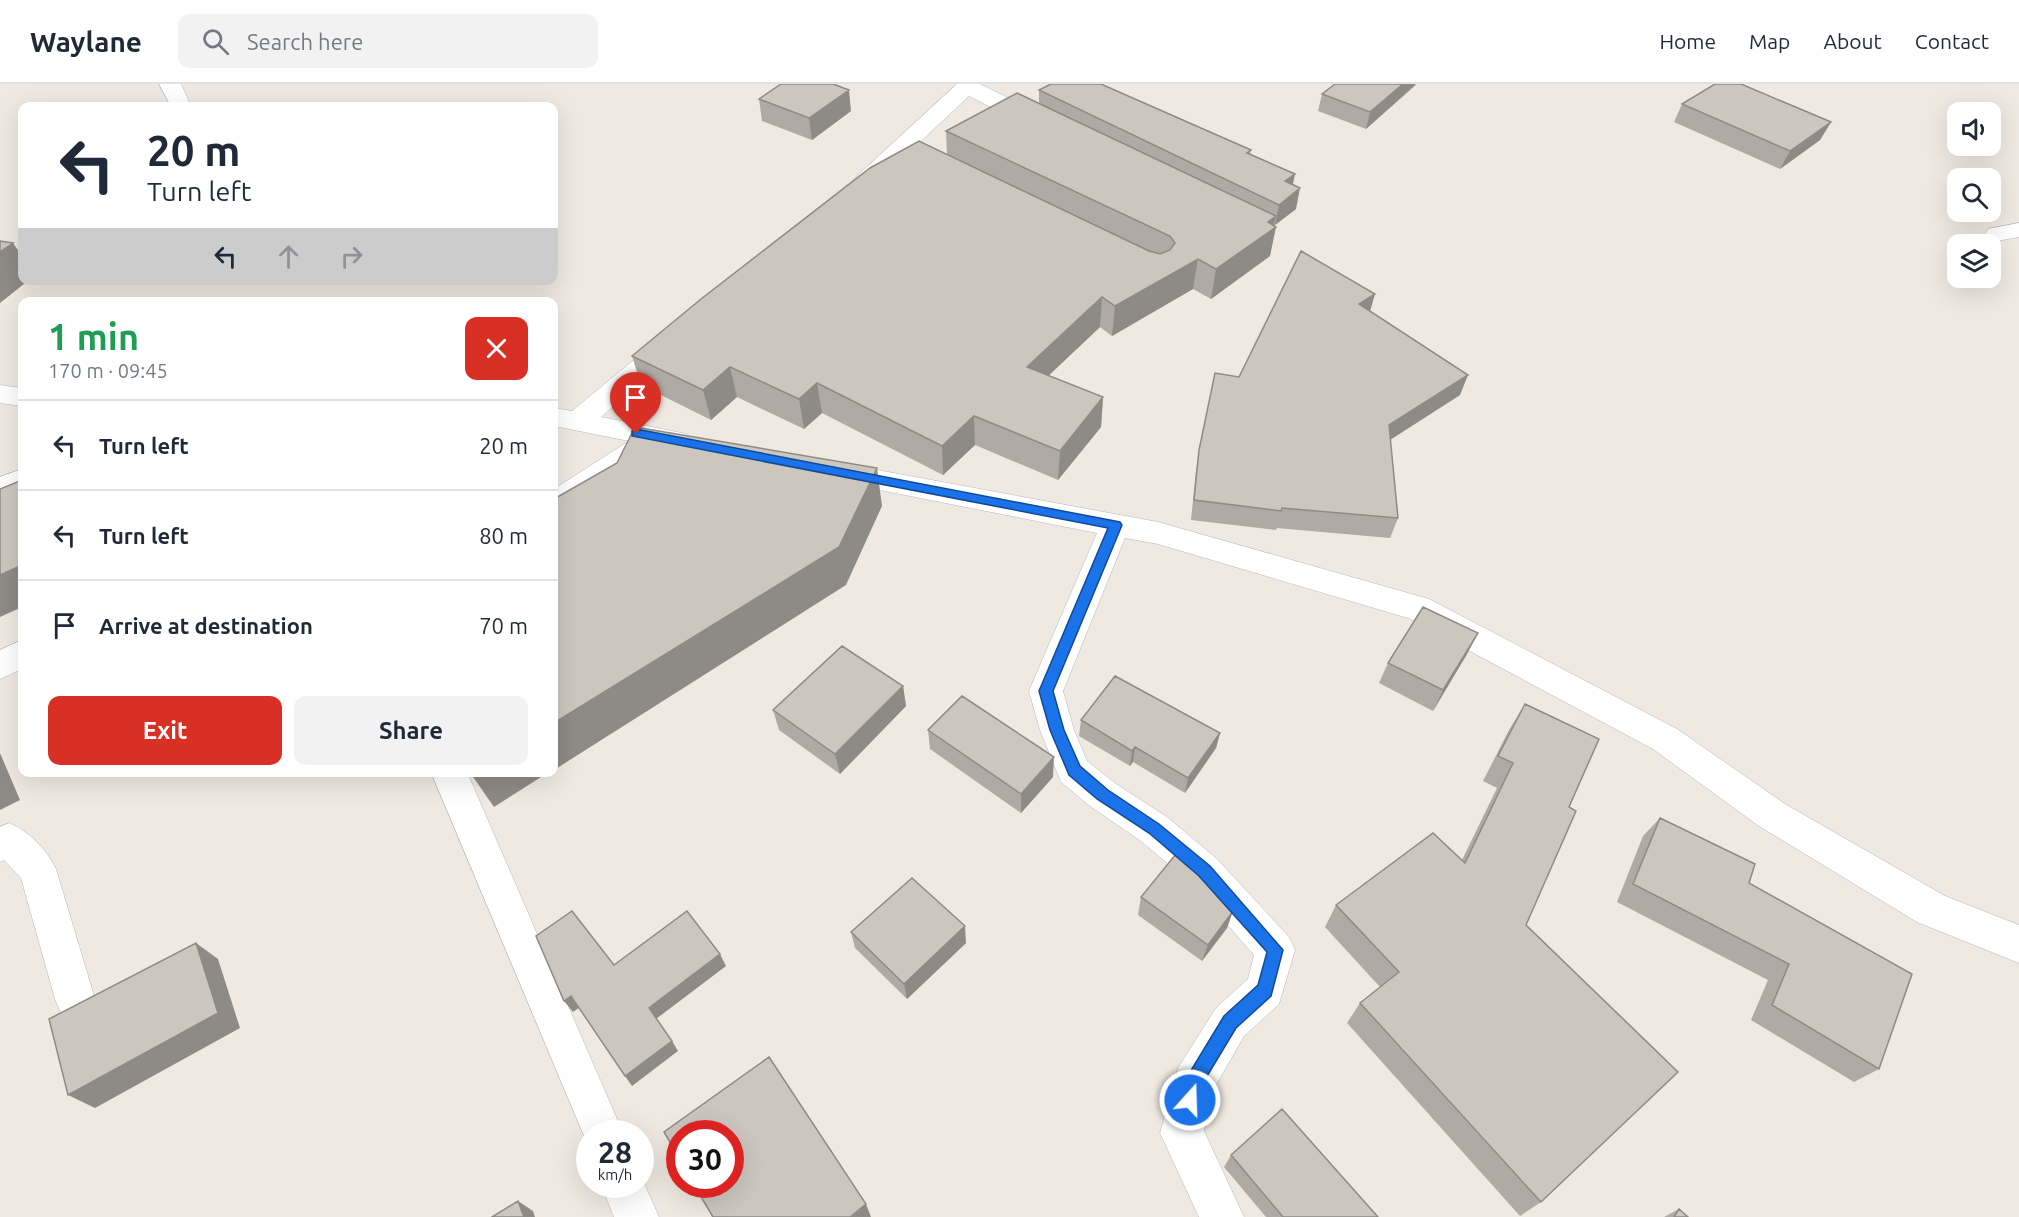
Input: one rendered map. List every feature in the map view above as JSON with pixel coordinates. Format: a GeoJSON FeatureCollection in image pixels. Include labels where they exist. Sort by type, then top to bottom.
{"type":"FeatureCollection","features":[{"type":"Feature","properties":{"kind":"street"},"geometry":{"type":"LineString","coordinates":[[171,84],[179,102]]}},
{"type":"Feature","properties":{"kind":"street"},"geometry":{"type":"LineString","coordinates":[[847,196],[912,154],[969,86],[1064,134]]}},
{"type":"Feature","properties":{"kind":"street"},"geometry":{"type":"LineString","coordinates":[[565,420],[686,331]]}},
{"type":"Feature","properties":{"kind":"street"},"geometry":{"type":"LineString","coordinates":[[0,394],[18,396]]}},
{"type":"Feature","properties":{"kind":"street"},"geometry":{"type":"LineString","coordinates":[[565,420],[702,446]]}},
{"type":"Feature","properties":{"kind":"street"},"geometry":{"type":"LineString","coordinates":[[558,499],[656,437]]}},
{"type":"Feature","properties":{"kind":"street"},"geometry":{"type":"LineString","coordinates":[[806,466],[1158,533],[1418,608],[1665,739],[1772,815],[1931,909],[2019,945]]}},
{"type":"Feature","properties":{"kind":"street"},"geometry":{"type":"LineString","coordinates":[[0,490],[18,481]]}},
{"type":"Feature","properties":{"kind":"street"},"geometry":{"type":"LineString","coordinates":[[1115,525],[1046,691],[1057,730],[1074,771],[1103,795],[1154,829],[1204,871],[1275,950],[1265,990],[1230,1022],[1193,1083],[1182,1133],[1222,1217]]}},
{"type":"Feature","properties":{"kind":"street"},"geometry":{"type":"LineString","coordinates":[[0,666],[18,656]]}},
{"type":"Feature","properties":{"kind":"street"},"geometry":{"type":"LineString","coordinates":[[451,777],[596,1120]]}},
{"type":"Feature","properties":{"kind":"street"},"geometry":{"type":"LineString","coordinates":[[0,845],[9,840],[37,869],[75,999]]}},
{"type":"Feature","properties":{"kind":"street"},"geometry":{"type":"LineString","coordinates":[[629,1198],[637,1217]]}},
{"type":"Feature","properties":{"kind":"building"},"geometry":{"type":"Polygon","coordinates":[[[781,84],[833,84],[849,90],[809,118],[759,99],[781,84]]]}},
{"type":"Feature","properties":{"kind":"building"},"geometry":{"type":"Polygon","coordinates":[[[1051,84],[1101,84],[1251,150],[1247,153],[1295,174],[1285,181],[1300,188],[1279,205],[1039,90],[1051,84]]]}},
{"type":"Feature","properties":{"kind":"building"},"geometry":{"type":"Polygon","coordinates":[[[1335,84],[1403,84],[1370,112],[1322,94],[1335,84]]]}},
{"type":"Feature","properties":{"kind":"building"},"geometry":{"type":"Polygon","coordinates":[[[1715,84],[1741,84],[1831,122],[1790,151],[1682,104],[1715,84]]]}},
{"type":"Feature","properties":{"kind":"building"},"geometry":{"type":"Polygon","coordinates":[[[1017,93],[1276,216],[1268,222],[1276,227],[1216,269],[1198,259],[1115,306],[1102,297],[1027,367],[1103,397],[1060,451],[974,416],[942,446],[817,383],[799,399],[730,367],[703,390],[632,356],[701,299],[870,168],[919,141],[1149,251],[1160,254],[1170,250],[1175,243],[1170,236],[946,131],[1017,93]]]}},
{"type":"Feature","properties":{"kind":"building"},"geometry":{"type":"Polygon","coordinates":[[[0,241],[13,243],[0,252],[0,241]]]}},
{"type":"Feature","properties":{"kind":"building"},"geometry":{"type":"Polygon","coordinates":[[[1301,251],[1375,294],[1359,304],[1468,375],[1389,425],[1398,518],[1282,508],[1281,511],[1194,500],[1199,450],[1215,373],[1239,377],[1301,251]]]}},
{"type":"Feature","properties":{"kind":"building"},"geometry":{"type":"Polygon","coordinates":[[[635,427],[877,468],[839,547],[558,721],[558,497],[617,463],[635,427]]]}},
{"type":"Feature","properties":{"kind":"building"},"geometry":{"type":"Polygon","coordinates":[[[18,482],[18,567],[0,575],[0,489],[18,482]]]}},
{"type":"Feature","properties":{"kind":"building"},"geometry":{"type":"Polygon","coordinates":[[[1423,607],[1478,633],[1443,690],[1388,663],[1423,607]]]}},
{"type":"Feature","properties":{"kind":"building"},"geometry":{"type":"Polygon","coordinates":[[[842,646],[903,686],[835,754],[773,710],[842,646]]]}},
{"type":"Feature","properties":{"kind":"building"},"geometry":{"type":"Polygon","coordinates":[[[1115,676],[1220,733],[1188,778],[1135,747],[1132,751],[1081,720],[1115,676]]]}},
{"type":"Feature","properties":{"kind":"building"},"geometry":{"type":"Polygon","coordinates":[[[962,696],[1054,757],[1021,794],[928,730],[962,696]]]}},
{"type":"Feature","properties":{"kind":"building"},"geometry":{"type":"Polygon","coordinates":[[[1525,704],[1599,739],[1569,807],[1576,811],[1526,925],[1678,1072],[1541,1202],[1360,1003],[1399,972],[1336,905],[1433,833],[1465,863],[1513,763],[1498,756],[1525,704]]]}},
{"type":"Feature","properties":{"kind":"building"},"geometry":{"type":"Polygon","coordinates":[[[1660,818],[1755,864],[1749,883],[1912,974],[1879,1069],[1772,1005],[1789,964],[1633,884],[1660,818]]]}},
{"type":"Feature","properties":{"kind":"building"},"geometry":{"type":"Polygon","coordinates":[[[1176,854],[1194,867],[1233,911],[1208,945],[1141,897],[1176,854]]]}},
{"type":"Feature","properties":{"kind":"building"},"geometry":{"type":"Polygon","coordinates":[[[912,878],[965,926],[904,984],[851,932],[912,878]]]}},
{"type":"Feature","properties":{"kind":"building"},"geometry":{"type":"Polygon","coordinates":[[[572,911],[614,965],[687,911],[720,954],[649,1008],[672,1041],[625,1076],[571,996],[564,1001],[536,936],[572,911]]]}},
{"type":"Feature","properties":{"kind":"building"},"geometry":{"type":"Polygon","coordinates":[[[196,943],[218,1013],[68,1095],[49,1019],[196,943]]]}},
{"type":"Feature","properties":{"kind":"building"},"geometry":{"type":"Polygon","coordinates":[[[769,1057],[866,1204],[850,1217],[713,1217],[702,1198],[744,1198],[744,1120],[681,1120],[769,1057]]]}},
{"type":"Feature","properties":{"kind":"building"},"geometry":{"type":"Polygon","coordinates":[[[1282,1109],[1378,1217],[1283,1217],[1231,1155],[1282,1109]]]}},
{"type":"Feature","properties":{"kind":"building"},"geometry":{"type":"Polygon","coordinates":[[[518,1201],[524,1217],[492,1217],[518,1201]]]}},
{"type":"Feature","properties":{"kind":"building"},"geometry":{"type":"Polygon","coordinates":[[[1679,1209],[1688,1217],[1674,1217],[1679,1209]]]}},
{"type":"Feature","properties":{"kind":"route"},"geometry":{"type":"LineString","coordinates":[[636,434],[1115,525],[1046,691],[1057,730],[1074,771],[1103,795],[1154,829],[1204,871],[1275,950],[1265,990],[1230,1022],[1193,1083],[1190,1100]]}}]}
